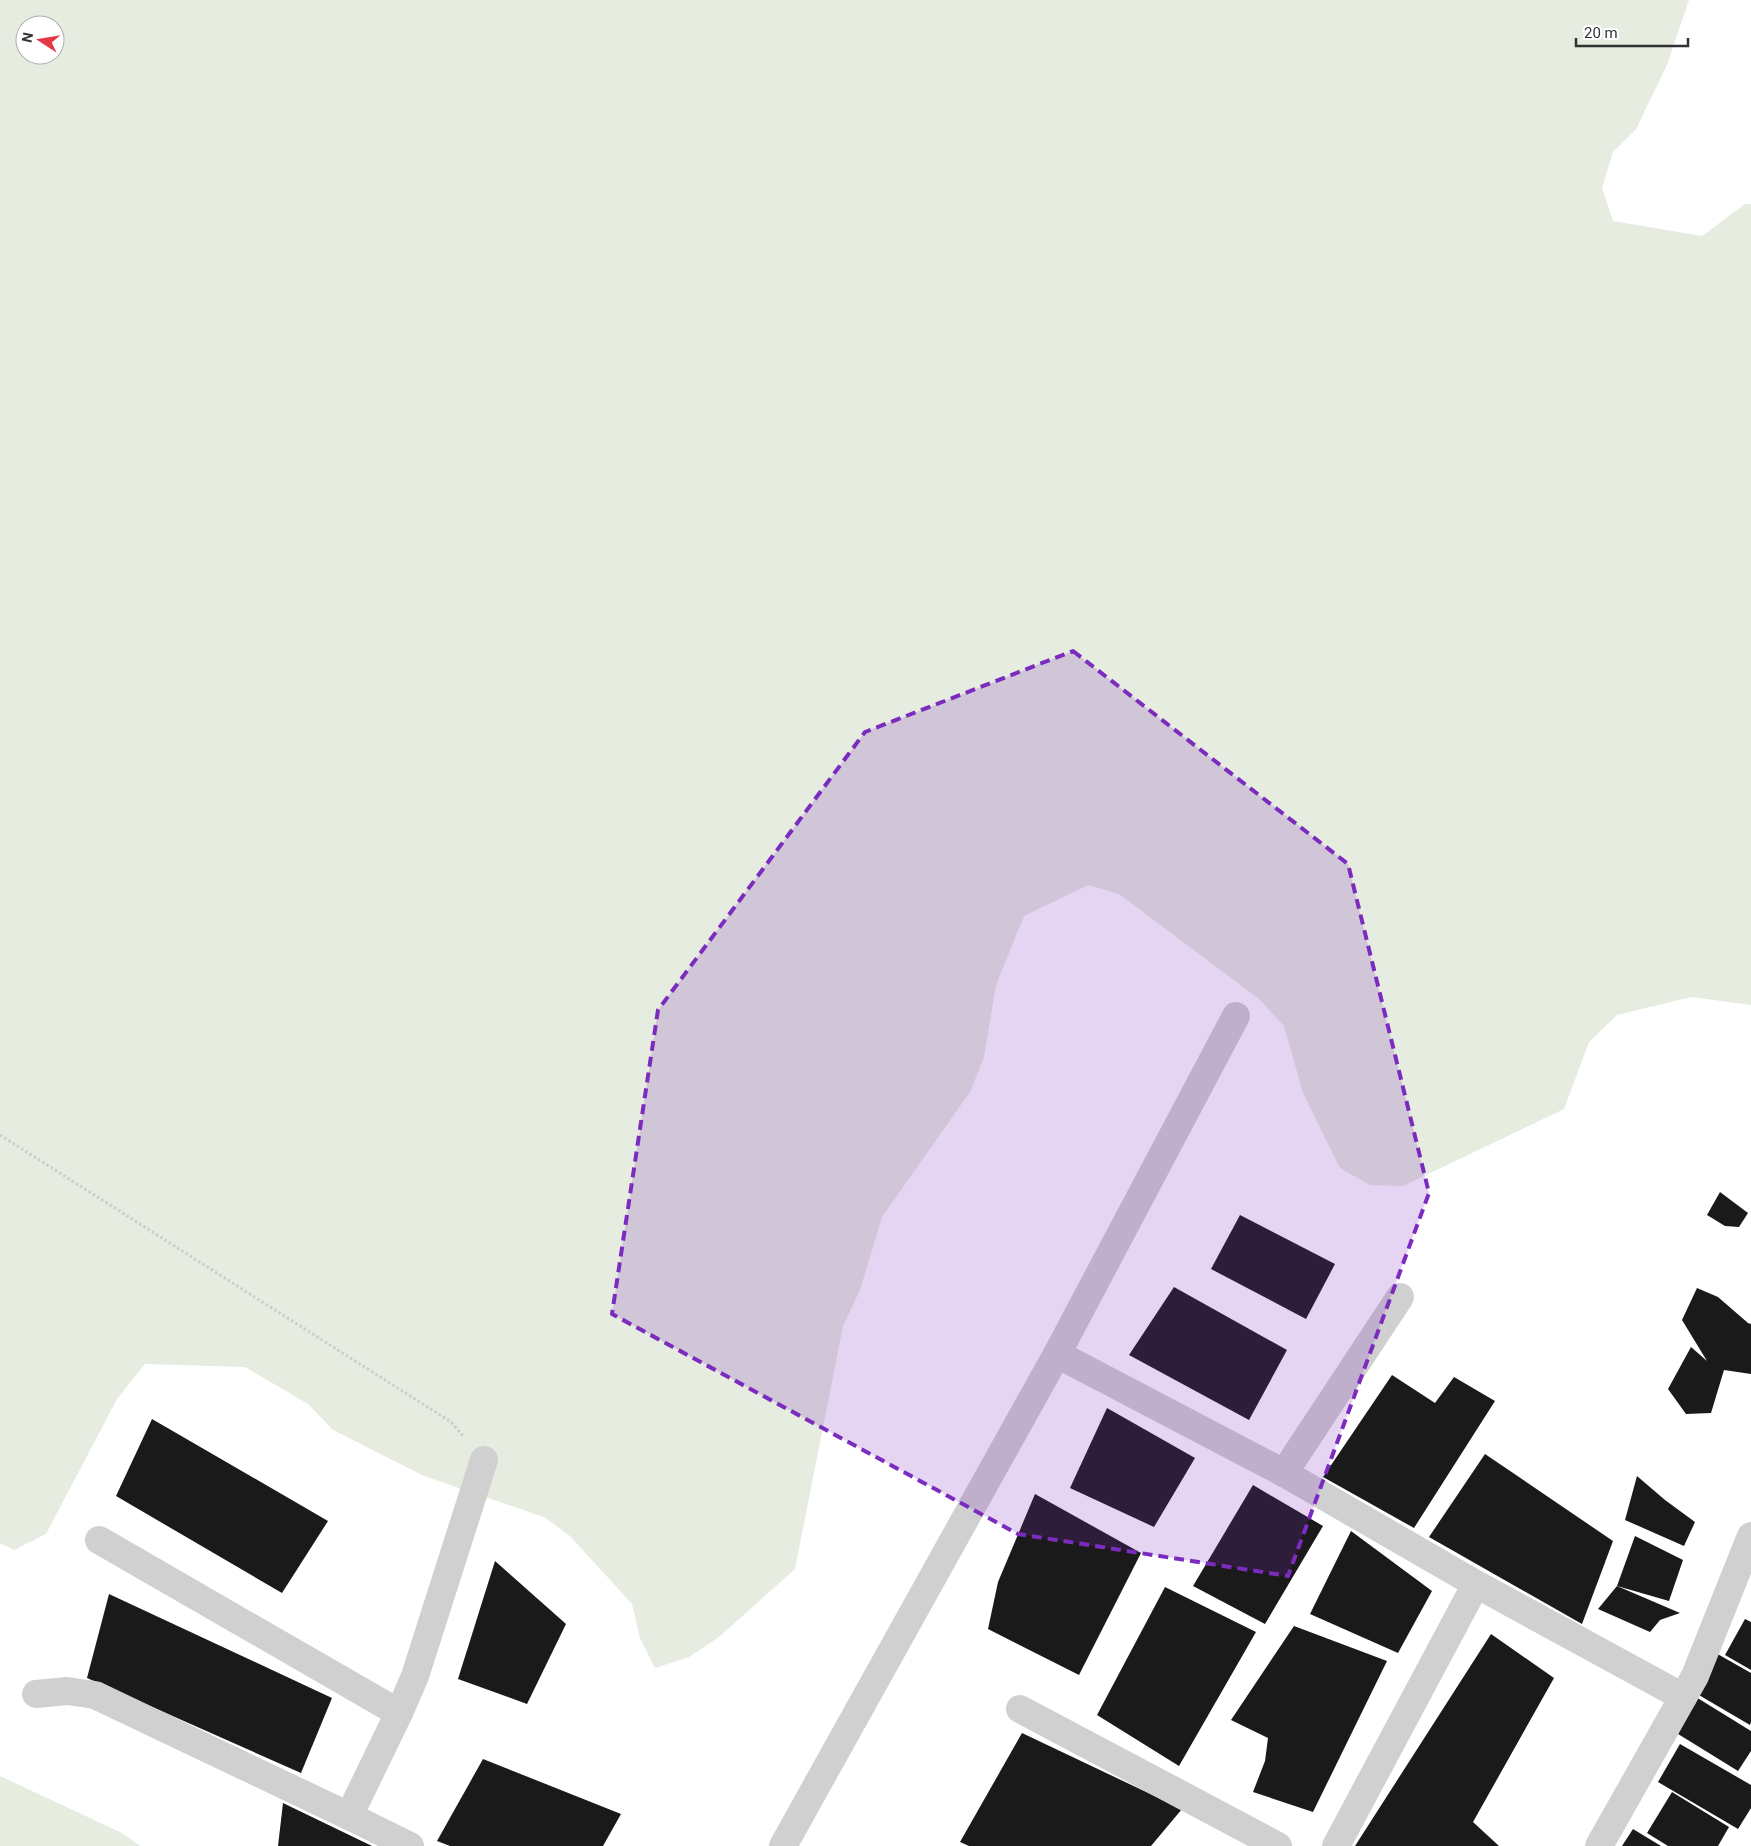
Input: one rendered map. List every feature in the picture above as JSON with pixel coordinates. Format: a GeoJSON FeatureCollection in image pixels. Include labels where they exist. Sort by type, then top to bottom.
{"type":"FeatureCollection","features":[{"type":"Feature","properties":{"kind":"street"},"geometry":{"type":"LineString","coordinates":[[783,1846],[1057,1354],[1236,1016]]}},
{"type":"Feature","properties":{"kind":"street"},"geometry":{"type":"LineString","coordinates":[[1284,1473],[1400,1297]]}},
{"type":"Feature","properties":{"kind":"street"},"geometry":{"type":"LineString","coordinates":[[1057,1354],[1284,1473],[1476,1584],[1683,1697]]}},
{"type":"Feature","properties":{"kind":"street"},"geometry":{"type":"LineString","coordinates":[[349,1816],[400,1712],[415,1676],[484,1460]]}},
{"type":"Feature","properties":{"kind":"street"},"geometry":{"type":"LineString","coordinates":[[1599,1846],[1695,1676],[1751,1536]]}},
{"type":"Feature","properties":{"kind":"street"},"geometry":{"type":"LineString","coordinates":[[99,1540],[400,1712]]}},
{"type":"Feature","properties":{"kind":"street"},"geometry":{"type":"LineString","coordinates":[[1336,1846],[1476,1584]]}},
{"type":"Feature","properties":{"kind":"street"},"geometry":{"type":"LineString","coordinates":[[36,1694],[67,1690],[95,1695],[410,1846]]}},
{"type":"Feature","properties":{"kind":"street"},"geometry":{"type":"LineString","coordinates":[[1020,1709],[1278,1846]]}},
{"type":"Feature","properties":{"kind":"path"},"geometry":{"type":"LineString","coordinates":[[0,1135],[450,1422],[484,1460]]}},
{"type":"Feature","properties":{"kind":"highlighted area"},"geometry":{"type":"Polygon","coordinates":[[[1073,651],[1348,864],[1429,1193],[1288,1576],[1018,1534],[612,1314],[658,1010],[865,732],[1073,651]]]}},
{"type":"Feature","properties":{"kind":"shaded area"},"geometry":{"type":"Polygon","coordinates":[[[0,0],[1689,0],[1667,65],[1636,129],[1613,152],[1602,188],[1613,221],[1702,236],[1745,204],[1751,204],[1751,1005],[1691,997],[1617,1015],[1589,1042],[1564,1109],[1403,1186],[1370,1185],[1340,1168],[1303,1093],[1284,1026],[1259,999],[1119,894],[1088,885],[1024,916],[996,985],[984,1057],[970,1092],[882,1217],[860,1290],[843,1326],[795,1569],[719,1637],[689,1657],[655,1668],[640,1638],[632,1604],[570,1536],[544,1517],[424,1476],[333,1430],[308,1404],[245,1367],[145,1364],[117,1399],[46,1534],[14,1550],[0,1543],[0,0]]]}},
{"type":"Feature","properties":{"kind":"shaded area"},"geometry":{"type":"Polygon","coordinates":[[[0,1776],[122,1833],[140,1846],[0,1846],[0,1776]]]}},
{"type":"Feature","properties":{"kind":"building"},"geometry":{"type":"Polygon","coordinates":[[[1720,1192],[1748,1213],[1739,1227],[1725,1226],[1707,1215],[1720,1192]]]}},
{"type":"Feature","properties":{"kind":"building"},"geometry":{"type":"Polygon","coordinates":[[[1240,1215],[1335,1264],[1306,1319],[1211,1269],[1240,1215]]]}},
{"type":"Feature","properties":{"kind":"building"},"geometry":{"type":"Polygon","coordinates":[[[1174,1287],[1287,1350],[1249,1420],[1129,1355],[1174,1287]]]}},
{"type":"Feature","properties":{"kind":"building"},"geometry":{"type":"Polygon","coordinates":[[[1697,1288],[1718,1297],[1751,1324],[1751,1374],[1724,1370],[1711,1413],[1686,1414],[1668,1389],[1691,1347],[1707,1361],[1682,1320],[1697,1288]]]}},
{"type":"Feature","properties":{"kind":"building"},"geometry":{"type":"Polygon","coordinates":[[[1392,1375],[1435,1403],[1454,1377],[1495,1401],[1414,1528],[1323,1477],[1392,1375]]]}},
{"type":"Feature","properties":{"kind":"building"},"geometry":{"type":"Polygon","coordinates":[[[1107,1408],[1195,1458],[1154,1527],[1070,1488],[1107,1408]]]}},
{"type":"Feature","properties":{"kind":"building"},"geometry":{"type":"Polygon","coordinates":[[[152,1419],[328,1521],[282,1593],[116,1496],[152,1419]]]}},
{"type":"Feature","properties":{"kind":"building"},"geometry":{"type":"Polygon","coordinates":[[[1485,1454],[1613,1541],[1582,1624],[1429,1537],[1485,1454]]]}},
{"type":"Feature","properties":{"kind":"building"},"geometry":{"type":"Polygon","coordinates":[[[1637,1476],[1695,1522],[1684,1546],[1625,1520],[1637,1476]]]}},
{"type":"Feature","properties":{"kind":"building"},"geometry":{"type":"Polygon","coordinates":[[[1253,1485],[1323,1526],[1265,1624],[1193,1586],[1253,1485]]]}},
{"type":"Feature","properties":{"kind":"building"},"geometry":{"type":"Polygon","coordinates":[[[1035,1494],[1141,1553],[1079,1675],[988,1629],[998,1582],[1035,1494]]]}},
{"type":"Feature","properties":{"kind":"building"},"geometry":{"type":"Polygon","coordinates":[[[1351,1531],[1432,1591],[1398,1653],[1310,1614],[1351,1531]]]}},
{"type":"Feature","properties":{"kind":"building"},"geometry":{"type":"Polygon","coordinates":[[[1635,1536],[1683,1560],[1669,1601],[1617,1586],[1635,1536]]]}},
{"type":"Feature","properties":{"kind":"building"},"geometry":{"type":"Polygon","coordinates":[[[495,1561],[566,1624],[527,1704],[458,1679],[495,1561]]]}},
{"type":"Feature","properties":{"kind":"building"},"geometry":{"type":"Polygon","coordinates":[[[1617,1586],[1680,1613],[1660,1620],[1650,1632],[1598,1609],[1617,1586]]]}},
{"type":"Feature","properties":{"kind":"building"},"geometry":{"type":"Polygon","coordinates":[[[1165,1587],[1256,1632],[1179,1766],[1097,1715],[1165,1587]]]}},
{"type":"Feature","properties":{"kind":"building"},"geometry":{"type":"Polygon","coordinates":[[[109,1594],[332,1698],[301,1773],[87,1678],[109,1594]]]}},
{"type":"Feature","properties":{"kind":"building"},"geometry":{"type":"Polygon","coordinates":[[[1745,1619],[1751,1622],[1751,1670],[1725,1655],[1745,1619]]]}},
{"type":"Feature","properties":{"kind":"building"},"geometry":{"type":"Polygon","coordinates":[[[1294,1626],[1387,1661],[1313,1812],[1253,1792],[1265,1761],[1268,1738],[1231,1720],[1294,1626]]]}},
{"type":"Feature","properties":{"kind":"building"},"geometry":{"type":"Polygon","coordinates":[[[1491,1634],[1554,1678],[1473,1822],[1499,1846],[1355,1846],[1491,1634]]]}},
{"type":"Feature","properties":{"kind":"building"},"geometry":{"type":"Polygon","coordinates":[[[1714,1652],[1751,1673],[1750,1725],[1692,1691],[1714,1652]]]}},
{"type":"Feature","properties":{"kind":"building"},"geometry":{"type":"Polygon","coordinates":[[[1691,1694],[1751,1731],[1751,1751],[1738,1771],[1670,1729],[1691,1694]]]}},
{"type":"Feature","properties":{"kind":"building"},"geometry":{"type":"Polygon","coordinates":[[[1022,1733],[1182,1809],[1151,1846],[969,1846],[960,1842],[1022,1733]]]}},
{"type":"Feature","properties":{"kind":"building"},"geometry":{"type":"Polygon","coordinates":[[[1680,1744],[1751,1785],[1751,1808],[1738,1829],[1658,1782],[1680,1744]]]}},
{"type":"Feature","properties":{"kind":"building"},"geometry":{"type":"Polygon","coordinates":[[[483,1759],[621,1814],[603,1846],[450,1846],[437,1841],[483,1759]]]}},
{"type":"Feature","properties":{"kind":"building"},"geometry":{"type":"Polygon","coordinates":[[[1672,1792],[1729,1827],[1718,1846],[1668,1846],[1647,1833],[1672,1792]]]}},
{"type":"Feature","properties":{"kind":"building"},"geometry":{"type":"Polygon","coordinates":[[[283,1803],[372,1846],[278,1846],[283,1803]]]}},
{"type":"Feature","properties":{"kind":"building"},"geometry":{"type":"Polygon","coordinates":[[[1633,1829],[1661,1846],[1622,1846],[1633,1829]]]}}]}
